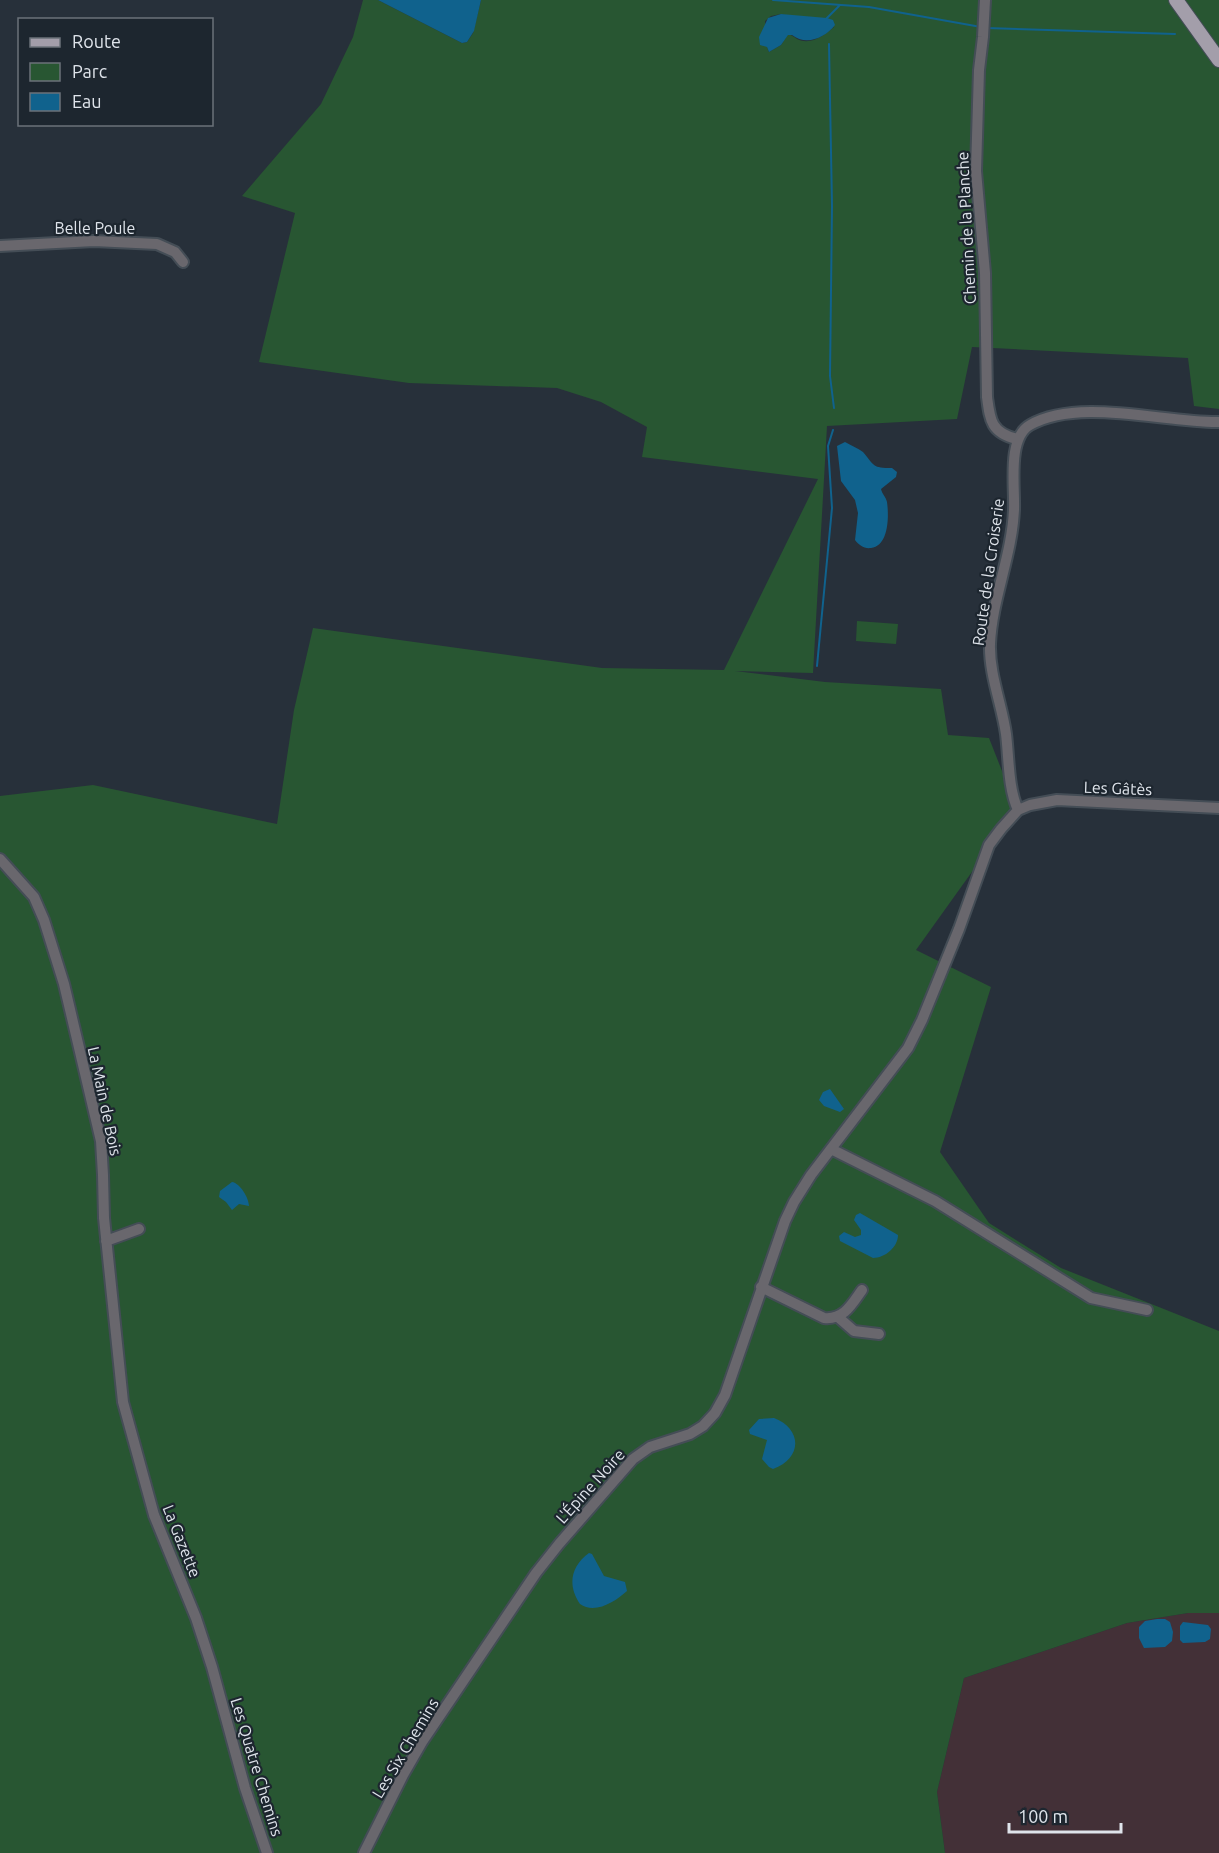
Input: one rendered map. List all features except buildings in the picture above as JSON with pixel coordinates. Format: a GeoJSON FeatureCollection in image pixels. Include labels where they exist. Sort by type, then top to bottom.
{"type":"FeatureCollection","features":[{"type":"Feature","properties":{"kind":"main road"},"geometry":{"type":"LineString","coordinates":[[1176,0],[1219,60]]}},
{"type":"Feature","properties":{"kind":"street","name":"Chemin de la Planche"},"geometry":{"type":"LineString","coordinates":[[985,0],[979,70],[976,171],[985,273],[987,397],[989,414],[996,430],[1004,436],[1017,438]]}},
{"type":"Feature","properties":{"kind":"street","name":"Belle Poule"},"geometry":{"type":"LineString","coordinates":[[0,246],[94,241],[157,244],[175,252],[183,262]]}},
{"type":"Feature","properties":{"kind":"street"},"geometry":{"type":"LineString","coordinates":[[1017,438],[1029,425],[1042,419],[1071,414],[1125,414],[1197,422],[1219,422]]}},
{"type":"Feature","properties":{"kind":"street","name":"Route de la Croiserie"},"geometry":{"type":"LineString","coordinates":[[1017,438],[1012,530],[990,645],[1006,731],[1012,788],[1018,810]]}},
{"type":"Feature","properties":{"kind":"street","name":"Les Gâtès"},"geometry":{"type":"LineString","coordinates":[[1018,810],[1030,805],[1057,800],[1219,808]]}},
{"type":"Feature","properties":{"kind":"street","name":"L'Épine Noire"},"geometry":{"type":"LineString","coordinates":[[477,1662],[536,1573],[633,1459],[650,1447],[690,1434],[703,1426],[715,1413],[725,1395],[784,1221],[794,1202],[831,1149],[908,1048],[943,969],[989,845],[1018,810]]}},
{"type":"Feature","properties":{"kind":"street","name":"La Main de Bois"},"geometry":{"type":"LineString","coordinates":[[0,860],[34,897],[44,920],[64,984],[100,1141],[106,1241],[123,1402]]}},
{"type":"Feature","properties":{"kind":"street"},"geometry":{"type":"LineString","coordinates":[[831,1149],[935,1201],[1091,1299],[1147,1310]]}},
{"type":"Feature","properties":{"kind":"street"},"geometry":{"type":"LineString","coordinates":[[106,1241],[139,1229]]}},
{"type":"Feature","properties":{"kind":"street"},"geometry":{"type":"LineString","coordinates":[[761,1287],[824,1318],[838,1317],[847,1311],[862,1290]]}},
{"type":"Feature","properties":{"kind":"street"},"geometry":{"type":"LineString","coordinates":[[838,1317],[854,1331],[879,1334]]}},
{"type":"Feature","properties":{"kind":"street","name":"La Gazette"},"geometry":{"type":"LineString","coordinates":[[123,1402],[154,1515],[196,1618],[218,1690]]}},
{"type":"Feature","properties":{"kind":"street","name":"Les Six Chemins"},"geometry":{"type":"LineString","coordinates":[[364,1853],[402,1775],[477,1662]]}},
{"type":"Feature","properties":{"kind":"street","name":"Les Quatre Chemins"},"geometry":{"type":"LineString","coordinates":[[218,1690],[245,1788],[267,1853]]}},
{"type":"Feature","properties":{"kind":"shaded area"},"geometry":{"type":"Polygon","coordinates":[[[1188,1613],[1219,1613],[1219,1853],[945,1853],[937,1792],[964,1678],[1127,1623],[1188,1613]]]}},
{"type":"Feature","properties":{"kind":"green space"},"geometry":{"type":"Polygon","coordinates":[[[363,0],[378,0],[462,43],[467,42],[473,33],[481,0],[1219,0],[1219,409],[1194,406],[1188,358],[972,347],[957,419],[827,426],[813,673],[735,671],[825,682],[941,689],[948,735],[989,738],[1017,809],[916,950],[991,987],[940,1152],[989,1223],[1061,1268],[1219,1331],[1219,1613],[1188,1613],[1127,1623],[964,1678],[937,1792],[945,1853],[0,1853],[0,796],[93,785],[277,824],[294,710],[313,628],[602,668],[724,670],[818,479],[642,457],[647,427],[601,402],[557,388],[409,383],[259,362],[295,213],[242,196],[321,104],[353,37],[363,0]],[[781,14],[771,16],[765,21],[767,47],[769,52],[781,45],[788,34],[807,41],[822,36],[834,27],[781,14]]]}},
{"type":"Feature","properties":{"kind":"green space"},"geometry":{"type":"Polygon","coordinates":[[[857,621],[898,624],[896,644],[856,641],[857,621]]]}},
{"type":"Feature","properties":{"kind":"water"},"geometry":{"type":"Polygon","coordinates":[[[378,0],[481,0],[474,31],[467,42],[462,43],[378,0]]]}},
{"type":"Feature","properties":{"kind":"water"},"geometry":{"type":"Polygon","coordinates":[[[781,14],[827,18],[833,20],[835,25],[826,34],[815,39],[803,40],[788,35],[781,45],[769,52],[767,47],[760,45],[759,37],[768,18],[781,14]]]}},
{"type":"Feature","properties":{"kind":"water"},"geometry":{"type":"Polygon","coordinates":[[[845,442],[863,452],[874,465],[892,468],[897,472],[896,477],[881,489],[887,502],[887,530],[881,542],[871,548],[862,546],[855,540],[858,513],[855,500],[841,481],[837,446],[845,442]]]}},
{"type":"Feature","properties":{"kind":"water"},"geometry":{"type":"Polygon","coordinates":[[[830,1089],[844,1109],[840,1112],[824,1106],[819,1100],[823,1092],[830,1089]]]}},
{"type":"Feature","properties":{"kind":"water"},"geometry":{"type":"Polygon","coordinates":[[[232,1182],[243,1191],[249,1206],[239,1204],[232,1210],[219,1197],[220,1191],[232,1182]]]}},
{"type":"Feature","properties":{"kind":"water"},"geometry":{"type":"Polygon","coordinates":[[[860,1213],[898,1235],[896,1244],[886,1254],[873,1258],[840,1241],[839,1236],[844,1232],[855,1237],[861,1235],[861,1230],[854,1220],[860,1213]]]}},
{"type":"Feature","properties":{"kind":"water"},"geometry":{"type":"Polygon","coordinates":[[[774,1418],[790,1429],[795,1444],[794,1451],[789,1458],[773,1469],[762,1459],[767,1440],[750,1434],[749,1430],[759,1419],[774,1418]]]}},
{"type":"Feature","properties":{"kind":"water"},"geometry":{"type":"Polygon","coordinates":[[[589,1553],[592,1554],[604,1576],[625,1582],[627,1591],[605,1605],[592,1608],[580,1604],[572,1583],[578,1564],[589,1553]]]}},
{"type":"Feature","properties":{"kind":"water"},"geometry":{"type":"Polygon","coordinates":[[[1157,1619],[1170,1622],[1173,1632],[1172,1641],[1165,1647],[1144,1648],[1139,1638],[1139,1627],[1145,1621],[1157,1619]]]}},
{"type":"Feature","properties":{"kind":"water"},"geometry":{"type":"Polygon","coordinates":[[[1183,1622],[1208,1625],[1211,1629],[1210,1639],[1205,1642],[1183,1643],[1180,1640],[1180,1626],[1183,1622]]]}},
{"type":"Feature","properties":{"kind":"waterway"},"geometry":{"type":"LineString","coordinates":[[773,0],[869,7],[981,27]]}},
{"type":"Feature","properties":{"kind":"waterway"},"geometry":{"type":"LineString","coordinates":[[826,19],[839,6]]}},
{"type":"Feature","properties":{"kind":"waterway"},"geometry":{"type":"LineString","coordinates":[[986,28],[1175,34]]}},
{"type":"Feature","properties":{"kind":"waterway"},"geometry":{"type":"LineString","coordinates":[[829,44],[832,206],[830,376],[834,408]]}},
{"type":"Feature","properties":{"kind":"waterway"},"geometry":{"type":"LineString","coordinates":[[817,666],[832,508],[828,446],[833,430]]}}]}
